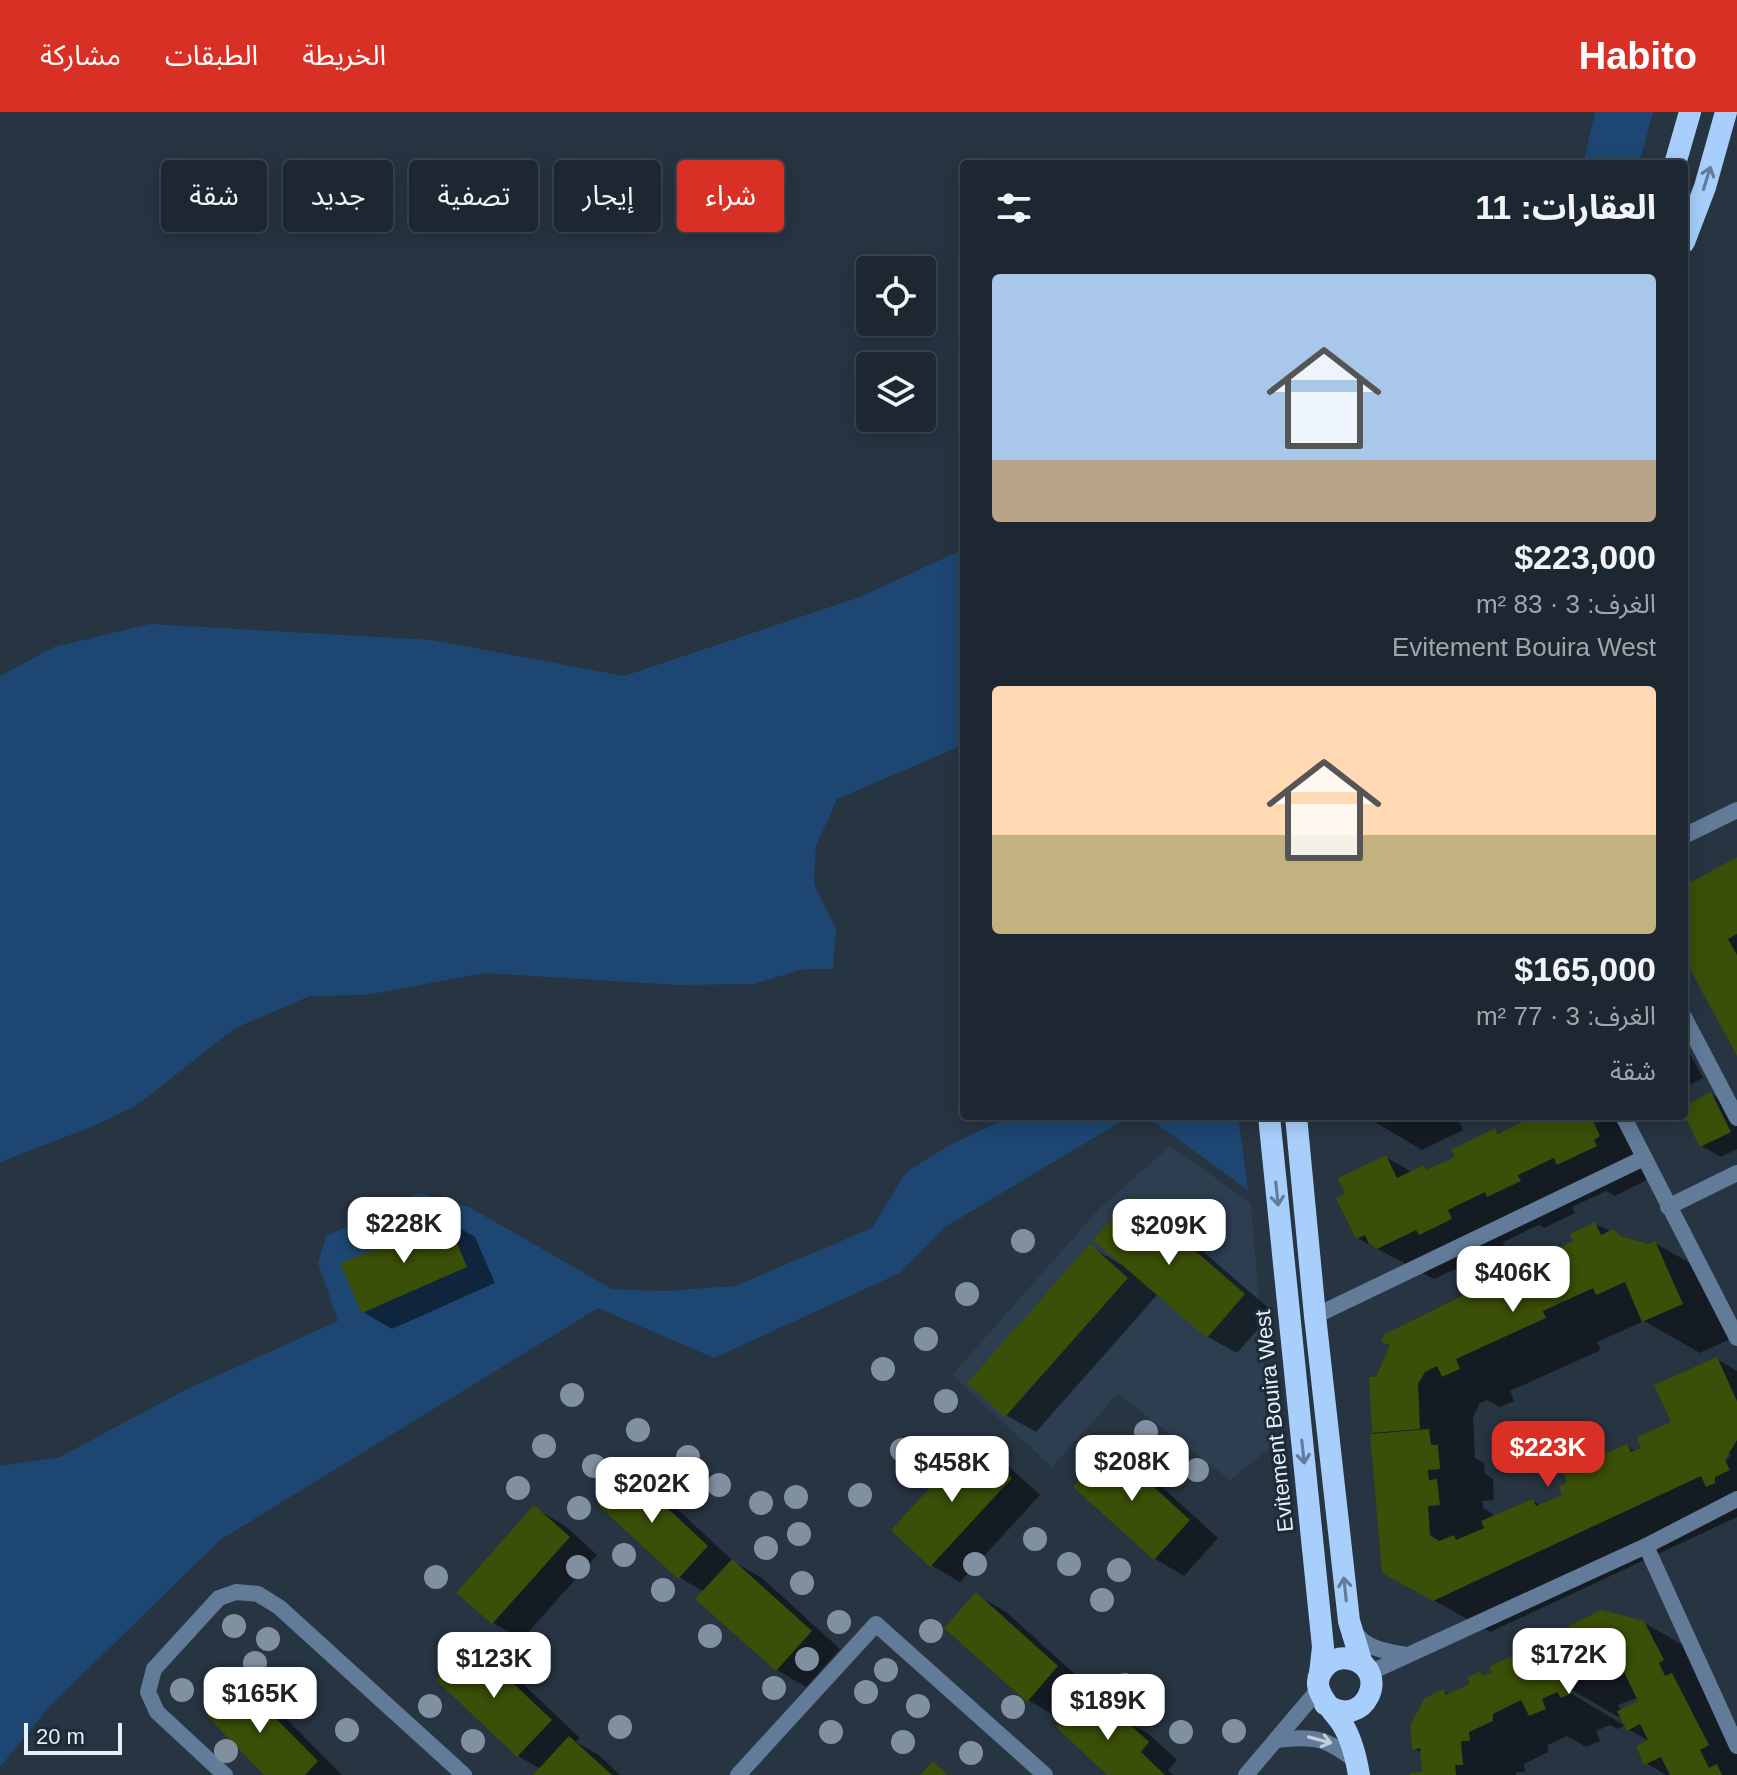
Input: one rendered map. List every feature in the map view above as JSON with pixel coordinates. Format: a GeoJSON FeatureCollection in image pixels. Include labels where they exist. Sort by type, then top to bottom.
{"type":"FeatureCollection","features":[{"type":"Feature","properties":{"kind":"highway"},"geometry":{"type":"LineString","coordinates":[[1676,160],[1690,112]]}},
{"type":"Feature","properties":{"kind":"highway"},"geometry":{"type":"LineString","coordinates":[[1688,232],[1705,187],[1726,112]]}},
{"type":"Feature","properties":{"kind":"highway","name":"Evitement Bouira West"},"geometry":{"type":"LineString","coordinates":[[1269,1120],[1323,1647],[1321,1689]]}},
{"type":"Feature","properties":{"kind":"highway"},"geometry":{"type":"LineString","coordinates":[[1296,1120],[1349,1621],[1372,1687],[1366,1700],[1358,1769]]}},
{"type":"Feature","properties":{"kind":"highway"},"geometry":{"type":"LineString","coordinates":[[1321,1689],[1331,1662],[1339,1658],[1347,1658],[1366,1669]]}},
{"type":"Feature","properties":{"kind":"highway"},"geometry":{"type":"LineString","coordinates":[[1321,1689],[1333,1709],[1351,1711],[1366,1700]]}},
{"type":"Feature","properties":{"kind":"highway"},"geometry":{"type":"LineString","coordinates":[[1321,1689],[1341,1722],[1358,1769]]}},
{"type":"Feature","properties":{"kind":"street"},"geometry":{"type":"LineString","coordinates":[[1688,834],[1737,810]]}},
{"type":"Feature","properties":{"kind":"street"},"geometry":{"type":"LineString","coordinates":[[1688,1025],[1737,1118]]}},
{"type":"Feature","properties":{"kind":"street"},"geometry":{"type":"LineString","coordinates":[[1625,1120],[1737,1338]]}},
{"type":"Feature","properties":{"kind":"street"},"geometry":{"type":"LineString","coordinates":[[1315,1316],[1644,1158]]}},
{"type":"Feature","properties":{"kind":"street"},"geometry":{"type":"LineString","coordinates":[[1668,1207],[1737,1173]]}},
{"type":"Feature","properties":{"kind":"street"},"geometry":{"type":"LineString","coordinates":[[1366,1669],[1409,1655],[1646,1546],[1737,1499]]}},
{"type":"Feature","properties":{"kind":"street"},"geometry":{"type":"LineString","coordinates":[[1646,1546],[1737,1746]]}},
{"type":"Feature","properties":{"kind":"street"},"geometry":{"type":"LineString","coordinates":[[225,1775],[157,1712],[148,1692],[154,1669],[219,1598],[236,1592],[258,1594],[279,1607],[464,1775]]}},
{"type":"Feature","properties":{"kind":"street"},"geometry":{"type":"LineString","coordinates":[[1349,1621],[1358,1638],[1371,1646],[1409,1655]]}},
{"type":"Feature","properties":{"kind":"street"},"geometry":{"type":"LineString","coordinates":[[738,1775],[876,1624],[1045,1775]]}},
{"type":"Feature","properties":{"kind":"street"},"geometry":{"type":"LineString","coordinates":[[1246,1775],[1321,1689]]}},
{"type":"Feature","properties":{"kind":"street"},"geometry":{"type":"LineString","coordinates":[[1276,1740],[1318,1737],[1335,1745],[1358,1769]]}},
{"type":"Feature","properties":{"kind":"shaded area"},"geometry":{"type":"Polygon","coordinates":[[[1595,112],[1653,112],[1640,160],[1584,160],[1595,112]]]}},
{"type":"Feature","properties":{"kind":"shaded area"},"geometry":{"type":"Polygon","coordinates":[[[960,551],[960,744],[837,799],[816,846],[814,884],[836,929],[833,969],[804,969],[754,984],[678,985],[485,973],[366,995],[310,996],[235,1028],[137,1105],[94,1126],[0,1162],[0,676],[54,647],[150,624],[433,640],[624,676],[860,597],[960,551]]]}},
{"type":"Feature","properties":{"kind":"shaded area"},"geometry":{"type":"Polygon","coordinates":[[[1003,1120],[1123,1120],[945,1227],[900,1273],[714,1358],[598,1308],[220,1540],[49,1707],[0,1767],[0,1466],[60,1457],[183,1391],[338,1321],[318,1263],[326,1236],[419,1193],[469,1207],[612,1289],[665,1291],[735,1286],[872,1228],[906,1172],[950,1145],[1003,1120]]]}},
{"type":"Feature","properties":{"kind":"shaded area"},"geometry":{"type":"Polygon","coordinates":[[[1152,1120],[1239,1120],[1248,1190],[1152,1120]]]}},
{"type":"Feature","properties":{"kind":"shaded area"},"geometry":{"type":"Polygon","coordinates":[[[1170,1146],[1251,1203],[1271,1447],[1230,1480],[1118,1394],[1052,1467],[952,1375],[1098,1210],[1170,1146]]]}},
{"type":"Feature","properties":{"kind":"building"},"geometry":{"type":"Polygon","coordinates":[[[1737,857],[1737,934],[1728,939],[1737,955],[1737,1056],[1688,965],[1688,884],[1737,857]]]}},
{"type":"Feature","properties":{"kind":"building"},"geometry":{"type":"Polygon","coordinates":[[[1711,1092],[1731,1132],[1700,1147],[1686,1120],[1688,1104],[1711,1092]]]}},
{"type":"Feature","properties":{"kind":"building"},"geometry":{"type":"Polygon","coordinates":[[[1526,1120],[1593,1120],[1600,1136],[1594,1140],[1597,1146],[1557,1165],[1554,1158],[1518,1175],[1521,1181],[1487,1197],[1485,1192],[1448,1210],[1452,1219],[1419,1235],[1416,1230],[1377,1249],[1369,1244],[1365,1235],[1356,1239],[1336,1198],[1345,1194],[1338,1178],[1386,1155],[1397,1178],[1424,1165],[1426,1170],[1455,1157],[1451,1150],[1495,1128],[1498,1134],[1526,1120]]]}},
{"type":"Feature","properties":{"kind":"building"},"geometry":{"type":"Polygon","coordinates":[[[1132,1196],[1245,1294],[1207,1338],[1093,1240],[1132,1196]]]}},
{"type":"Feature","properties":{"kind":"building"},"geometry":{"type":"Polygon","coordinates":[[[446,1217],[467,1267],[362,1313],[340,1264],[446,1217]]]}},
{"type":"Feature","properties":{"kind":"building"},"geometry":{"type":"Polygon","coordinates":[[[1595,1222],[1601,1235],[1613,1229],[1621,1236],[1648,1244],[1655,1241],[1683,1304],[1642,1322],[1625,1282],[1596,1295],[1593,1288],[1543,1311],[1546,1318],[1456,1359],[1460,1369],[1442,1377],[1437,1366],[1425,1372],[1418,1384],[1420,1429],[1372,1433],[1369,1377],[1376,1377],[1390,1345],[1381,1342],[1383,1335],[1573,1241],[1570,1234],[1595,1222]]]}},
{"type":"Feature","properties":{"kind":"building"},"geometry":{"type":"Polygon","coordinates":[[[1090,1244],[1128,1278],[1005,1417],[967,1383],[1090,1244]]]}},
{"type":"Feature","properties":{"kind":"building"},"geometry":{"type":"Polygon","coordinates":[[[1717,1357],[1737,1401],[1737,1440],[1725,1460],[1730,1470],[1715,1477],[1715,1483],[1706,1487],[1701,1476],[1433,1601],[1382,1573],[1370,1434],[1429,1429],[1431,1445],[1438,1445],[1440,1469],[1428,1470],[1429,1480],[1437,1479],[1440,1505],[1428,1506],[1430,1535],[1439,1541],[1454,1535],[1456,1540],[1484,1528],[1481,1521],[1533,1499],[1536,1506],[1562,1495],[1559,1486],[1567,1483],[1563,1472],[1627,1444],[1631,1452],[1641,1448],[1637,1437],[1671,1422],[1654,1385],[1717,1357]]]}},
{"type":"Feature","properties":{"kind":"building"},"geometry":{"type":"Polygon","coordinates":[[[973,1441],[1012,1478],[930,1567],[891,1530],[973,1441]]]}},
{"type":"Feature","properties":{"kind":"building"},"geometry":{"type":"Polygon","coordinates":[[[1110,1447],[1190,1520],[1154,1560],[1073,1487],[1110,1447]]]}},
{"type":"Feature","properties":{"kind":"building"},"geometry":{"type":"Polygon","coordinates":[[[627,1470],[708,1546],[678,1579],[597,1504],[627,1470]]]}},
{"type":"Feature","properties":{"kind":"building"},"geometry":{"type":"Polygon","coordinates":[[[534,1505],[570,1537],[492,1624],[456,1593],[534,1505]]]}},
{"type":"Feature","properties":{"kind":"building"},"geometry":{"type":"Polygon","coordinates":[[[732,1559],[812,1631],[776,1671],[695,1599],[732,1559]]]}},
{"type":"Feature","properties":{"kind":"building"},"geometry":{"type":"Polygon","coordinates":[[[976,1592],[1058,1666],[1027,1702],[944,1628],[976,1592]]]}},
{"type":"Feature","properties":{"kind":"building"},"geometry":{"type":"Polygon","coordinates":[[[1601,1610],[1644,1621],[1664,1660],[1659,1663],[1665,1676],[1672,1673],[1709,1745],[1700,1750],[1709,1768],[1717,1764],[1722,1775],[1670,1775],[1661,1757],[1644,1765],[1636,1746],[1648,1740],[1640,1724],[1627,1731],[1617,1711],[1638,1701],[1623,1670],[1616,1674],[1612,1665],[1600,1671],[1595,1661],[1563,1673],[1572,1693],[1561,1698],[1557,1692],[1542,1699],[1546,1709],[1529,1716],[1521,1700],[1493,1714],[1493,1721],[1469,1732],[1470,1741],[1461,1741],[1463,1765],[1455,1765],[1456,1775],[1410,1775],[1422,1772],[1420,1748],[1412,1750],[1410,1725],[1425,1698],[1443,1689],[1446,1695],[1470,1684],[1467,1678],[1480,1671],[1483,1676],[1492,1672],[1489,1667],[1552,1636],[1555,1642],[1572,1632],[1569,1626],[1601,1610]]]}},
{"type":"Feature","properties":{"kind":"building"},"geometry":{"type":"Polygon","coordinates":[[[471,1643],[552,1720],[517,1757],[436,1680],[471,1643]]]}},
{"type":"Feature","properties":{"kind":"building"},"geometry":{"type":"Polygon","coordinates":[[[238,1680],[318,1761],[305,1775],[264,1775],[207,1716],[238,1680]]]}},
{"type":"Feature","properties":{"kind":"building"},"geometry":{"type":"Polygon","coordinates":[[[1084,1697],[1111,1723],[1119,1714],[1149,1742],[1141,1752],[1165,1775],[1107,1775],[1056,1727],[1084,1697]]]}},
{"type":"Feature","properties":{"kind":"building"},"geometry":{"type":"Polygon","coordinates":[[[569,1736],[612,1775],[533,1775],[569,1736]]]}},
{"type":"Feature","properties":{"kind":"building"},"geometry":{"type":"Polygon","coordinates":[[[933,1761],[947,1775],[920,1775],[933,1761]]]}}]}
